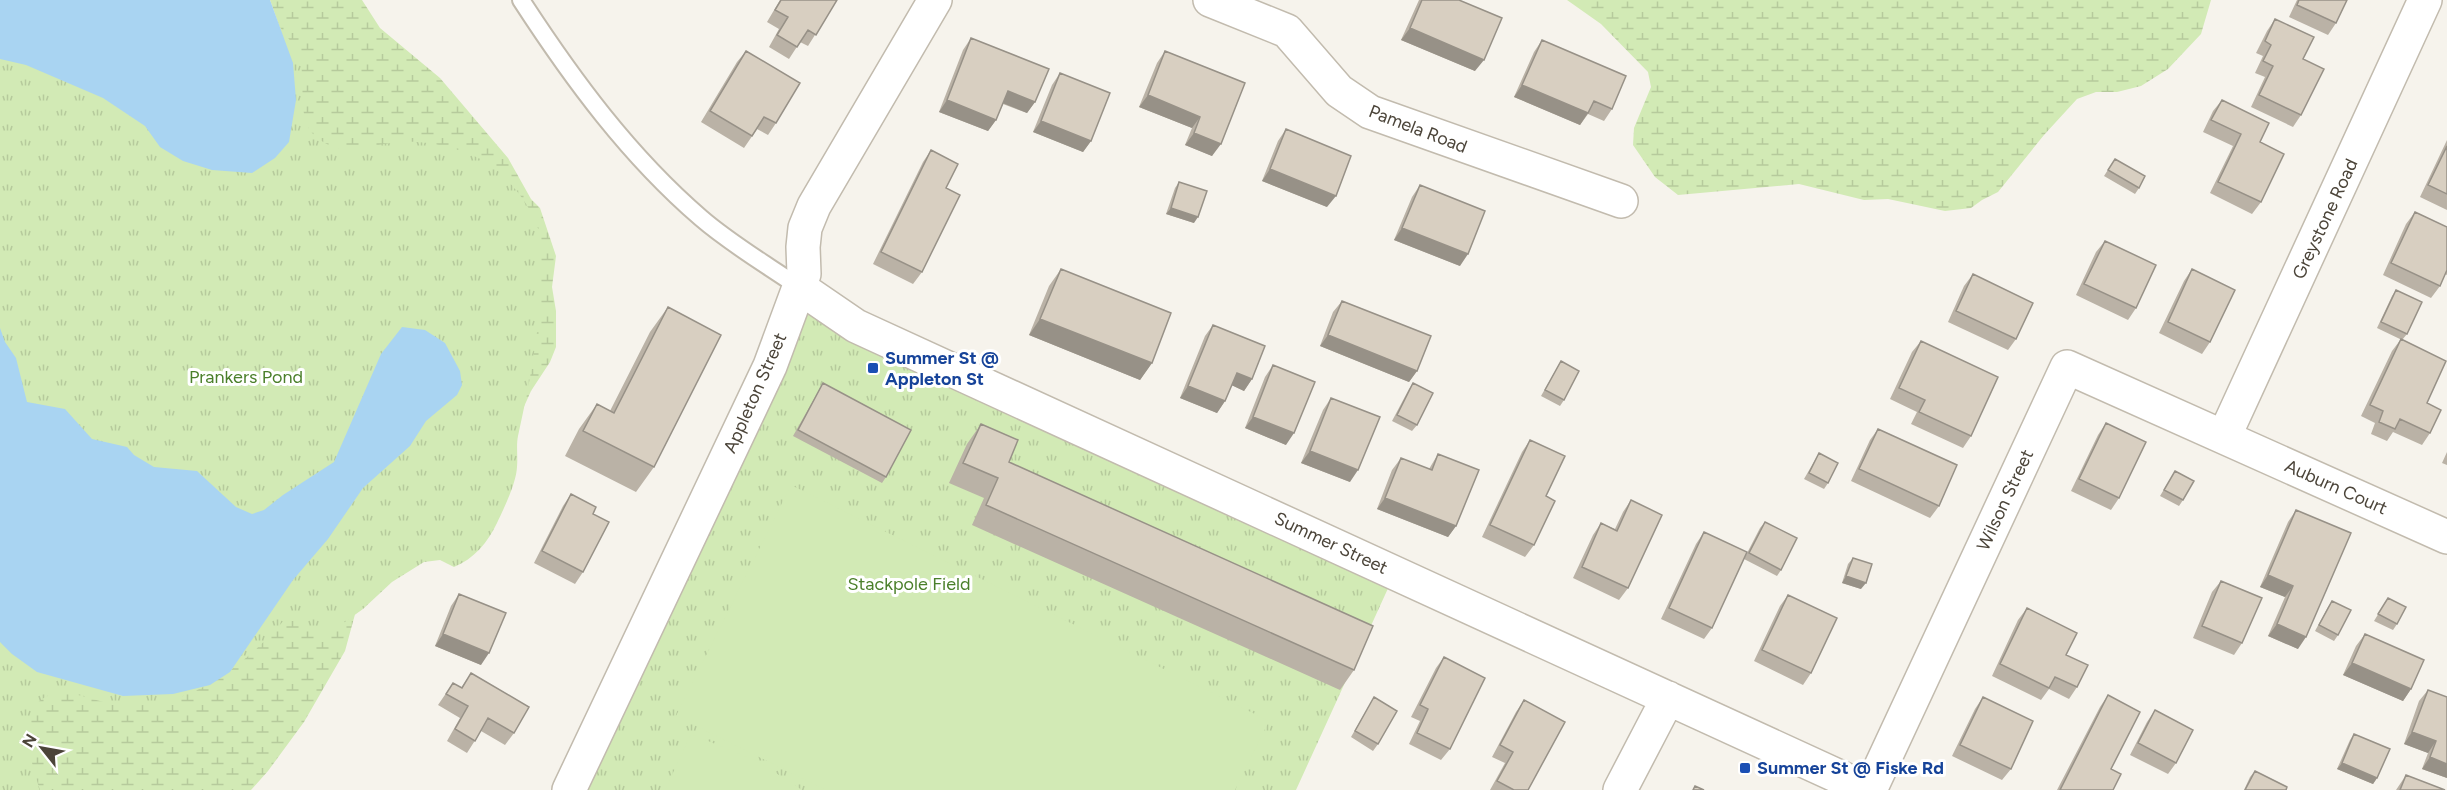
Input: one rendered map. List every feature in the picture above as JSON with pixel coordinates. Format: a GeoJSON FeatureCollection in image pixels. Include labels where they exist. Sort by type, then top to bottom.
{"type":"FeatureCollection","features":[{"type":"Feature","properties":{"kind":"street","name":"Appleton Street"},"geometry":{"type":"LineString","coordinates":[[569,790],[770,366],[804,274],[802,247],[805,228],[814,206],[935,0]]}},
{"type":"Feature","properties":{"kind":"street","name":"Pamela Road"},"geometry":{"type":"LineString","coordinates":[[1210,0],[1287,31],[1339,91],[1370,112],[1621,201]]}},
{"type":"Feature","properties":{"kind":"street","name":"Greystone Road"},"geometry":{"type":"LineString","coordinates":[[2224,437],[2426,0]]}},
{"type":"Feature","properties":{"kind":"street","name":"Summer Street"},"geometry":{"type":"LineString","coordinates":[[799,287],[856,326],[1869,790]]}},
{"type":"Feature","properties":{"kind":"street","name":"Wilson Street"},"geometry":{"type":"LineString","coordinates":[[1869,790],[2067,366],[2224,437]]}},
{"type":"Feature","properties":{"kind":"street","name":"Auburn Court"},"geometry":{"type":"LineString","coordinates":[[2224,437],[2447,537]]}},
{"type":"Feature","properties":{"kind":"street"},"geometry":{"type":"LineString","coordinates":[[1620,790],[1668,698]]}},
{"type":"Feature","properties":{"kind":"lane"},"geometry":{"type":"LineString","coordinates":[[521,0],[556,55],[616,134],[702,219],[799,287]]}},
{"type":"Feature","properties":{"kind":"green space","name":"Prankers Pond"},"geometry":{"type":"Polygon","coordinates":[[[0,0],[265,10],[286,34],[298,55],[302,71],[305,120],[314,135],[324,143],[345,149],[412,142],[452,148],[477,157],[498,171],[518,192],[537,226],[541,244],[541,292],[537,333],[517,440],[516,474],[497,523],[480,549],[454,567],[440,560],[424,562],[392,582],[363,609],[328,634],[286,618],[251,654],[231,670],[210,684],[164,702],[139,705],[113,704],[65,693],[50,695],[39,702],[32,712],[29,724],[30,752],[40,790],[0,790],[0,0]]]}},
{"type":"Feature","properties":{"kind":"green space"},"geometry":{"type":"Polygon","coordinates":[[[270,0],[362,0],[380,28],[440,78],[508,158],[531,199],[540,208],[556,256],[552,287],[556,311],[556,347],[550,362],[531,391],[496,469],[357,607],[345,651],[304,722],[251,790],[0,790],[0,642],[368,384],[282,34],[270,0]]]}},
{"type":"Feature","properties":{"kind":"green space"},"geometry":{"type":"Polygon","coordinates":[[[1567,0],[2211,0],[2201,34],[2168,69],[2141,86],[2117,92],[2096,92],[2077,99],[2044,135],[1998,192],[1971,208],[1945,211],[1888,199],[1864,200],[1799,184],[1678,195],[1655,177],[1633,145],[1634,128],[1651,87],[1648,72],[1601,24],[1567,0]]]}},
{"type":"Feature","properties":{"kind":"green space","name":"Stackpole Field"},"geometry":{"type":"Polygon","coordinates":[[[811,307],[1390,584],[1296,790],[584,790],[811,307]]]}},
{"type":"Feature","properties":{"kind":"green space"},"geometry":{"type":"Polygon","coordinates":[[[791,485],[1269,721],[1235,790],[826,790],[676,716],[791,485]]]}},
{"type":"Feature","properties":{"kind":"green space"},"geometry":{"type":"Polygon","coordinates":[[[691,734],[759,762],[802,790],[665,790],[691,734]]]}},
{"type":"Feature","properties":{"kind":"water"},"geometry":{"type":"Polygon","coordinates":[[[0,0],[270,0],[293,63],[296,100],[289,142],[275,158],[252,173],[212,170],[183,161],[160,147],[145,126],[103,98],[26,65],[0,59],[0,0]]]}},
{"type":"Feature","properties":{"kind":"water"},"geometry":{"type":"Polygon","coordinates":[[[402,327],[425,330],[445,343],[460,371],[462,385],[457,395],[426,421],[410,446],[363,488],[328,539],[293,580],[230,672],[210,685],[173,694],[123,696],[37,672],[0,642],[0,328],[5,342],[16,358],[27,402],[65,409],[92,439],[127,447],[134,455],[154,467],[197,471],[236,507],[252,514],[264,510],[334,462],[381,354],[402,327]]]}},
{"type":"Feature","properties":{"kind":"building"},"geometry":{"type":"Polygon","coordinates":[[[781,0],[837,0],[816,35],[808,30],[797,47],[777,35],[788,17],[775,10],[781,0]]]}},
{"type":"Feature","properties":{"kind":"building"},"geometry":{"type":"Polygon","coordinates":[[[1422,0],[1459,0],[1502,18],[1484,60],[1410,28],[1422,0]]]}},
{"type":"Feature","properties":{"kind":"building"},"geometry":{"type":"Polygon","coordinates":[[[2299,0],[2347,0],[2336,23],[2297,5],[2299,0]]]}},
{"type":"Feature","properties":{"kind":"building"},"geometry":{"type":"Polygon","coordinates":[[[2275,19],[2314,37],[2303,59],[2324,69],[2301,115],[2259,95],[2273,66],[2263,61],[2271,45],[2265,41],[2275,19]]]}},
{"type":"Feature","properties":{"kind":"building"},"geometry":{"type":"Polygon","coordinates":[[[971,38],[1049,69],[1035,102],[1008,91],[996,120],[947,100],[971,38]]]}},
{"type":"Feature","properties":{"kind":"building"},"geometry":{"type":"Polygon","coordinates":[[[1542,40],[1626,76],[1612,109],[1594,101],[1588,113],[1522,85],[1542,40]]]}},
{"type":"Feature","properties":{"kind":"building"},"geometry":{"type":"Polygon","coordinates":[[[746,51],[800,83],[776,123],[764,117],[752,136],[710,111],[746,51]]]}},
{"type":"Feature","properties":{"kind":"building"},"geometry":{"type":"Polygon","coordinates":[[[1165,51],[1245,83],[1221,144],[1194,133],[1200,117],[1148,95],[1165,51]]]}},
{"type":"Feature","properties":{"kind":"building"},"geometry":{"type":"Polygon","coordinates":[[[1060,73],[1110,93],[1091,141],[1041,121],[1060,73]]]}},
{"type":"Feature","properties":{"kind":"building"},"geometry":{"type":"Polygon","coordinates":[[[2222,100],[2269,123],[2260,142],[2284,154],[2261,202],[2218,182],[2241,134],[2211,120],[2222,100]]]}},
{"type":"Feature","properties":{"kind":"building"},"geometry":{"type":"Polygon","coordinates":[[[1286,129],[1351,156],[1336,196],[1270,169],[1286,129]]]}},
{"type":"Feature","properties":{"kind":"building"},"geometry":{"type":"Polygon","coordinates":[[[2447,146],[2447,194],[2428,185],[2447,146]]]}},
{"type":"Feature","properties":{"kind":"building"},"geometry":{"type":"Polygon","coordinates":[[[931,150],[958,164],[946,188],[960,195],[922,272],[881,252],[931,150]]]}},
{"type":"Feature","properties":{"kind":"building"},"geometry":{"type":"Polygon","coordinates":[[[2115,159],[2145,176],[2139,188],[2108,170],[2115,159]]]}},
{"type":"Feature","properties":{"kind":"building"},"geometry":{"type":"Polygon","coordinates":[[[1179,182],[1207,191],[1198,217],[1171,208],[1179,182]]]}},
{"type":"Feature","properties":{"kind":"building"},"geometry":{"type":"Polygon","coordinates":[[[1420,185],[1485,211],[1468,254],[1402,228],[1420,185]]]}},
{"type":"Feature","properties":{"kind":"building"},"geometry":{"type":"Polygon","coordinates":[[[2415,212],[2447,227],[2447,270],[2440,286],[2391,263],[2415,212]]]}},
{"type":"Feature","properties":{"kind":"building"},"geometry":{"type":"Polygon","coordinates":[[[2105,241],[2156,265],[2136,308],[2084,284],[2105,241]]]}},
{"type":"Feature","properties":{"kind":"building"},"geometry":{"type":"Polygon","coordinates":[[[1061,269],[1171,313],[1152,363],[1040,319],[1061,269]]]}},
{"type":"Feature","properties":{"kind":"building"},"geometry":{"type":"Polygon","coordinates":[[[2192,269],[2235,290],[2210,342],[2168,322],[2192,269]]]}},
{"type":"Feature","properties":{"kind":"building"},"geometry":{"type":"Polygon","coordinates":[[[1973,274],[2033,303],[2016,339],[1956,311],[1973,274]]]}},
{"type":"Feature","properties":{"kind":"building"},"geometry":{"type":"Polygon","coordinates":[[[2396,290],[2422,302],[2407,334],[2381,322],[2396,290]]]}},
{"type":"Feature","properties":{"kind":"building"},"geometry":{"type":"Polygon","coordinates":[[[1342,301],[1431,336],[1417,371],[1328,335],[1342,301]]]}},
{"type":"Feature","properties":{"kind":"building"},"geometry":{"type":"Polygon","coordinates":[[[668,307],[721,335],[654,467],[583,431],[597,404],[614,413],[668,307]]]}},
{"type":"Feature","properties":{"kind":"building"},"geometry":{"type":"Polygon","coordinates":[[[1213,325],[1265,346],[1252,379],[1237,373],[1225,401],[1188,386],[1213,325]]]}},
{"type":"Feature","properties":{"kind":"building"},"geometry":{"type":"Polygon","coordinates":[[[2401,339],[2446,361],[2427,403],[2441,410],[2430,433],[2400,419],[2395,429],[2379,422],[2383,411],[2370,405],[2401,339]]]}},
{"type":"Feature","properties":{"kind":"building"},"geometry":{"type":"Polygon","coordinates":[[[1921,341],[1998,377],[1971,436],[1919,412],[1925,400],[1899,388],[1921,341]]]}},
{"type":"Feature","properties":{"kind":"building"},"geometry":{"type":"Polygon","coordinates":[[[1561,361],[1579,371],[1564,400],[1545,390],[1561,361]]]}},
{"type":"Feature","properties":{"kind":"building"},"geometry":{"type":"Polygon","coordinates":[[[1273,365],[1315,382],[1294,433],[1253,417],[1273,365]]]}},
{"type":"Feature","properties":{"kind":"building"},"geometry":{"type":"Polygon","coordinates":[[[823,383],[911,430],[886,477],[798,430],[823,383]]]}},
{"type":"Feature","properties":{"kind":"building"},"geometry":{"type":"Polygon","coordinates":[[[1413,383],[1433,393],[1417,425],[1397,415],[1413,383]]]}},
{"type":"Feature","properties":{"kind":"building"},"geometry":{"type":"Polygon","coordinates":[[[1331,398],[1380,417],[1358,470],[1310,451],[1331,398]]]}},
{"type":"Feature","properties":{"kind":"building"},"geometry":{"type":"Polygon","coordinates":[[[2106,423],[2146,442],[2119,498],[2079,479],[2106,423]]]}},
{"type":"Feature","properties":{"kind":"building"},"geometry":{"type":"Polygon","coordinates":[[[981,424],[1018,440],[1009,462],[1373,626],[1354,670],[986,505],[998,478],[963,463],[981,424]]]}},
{"type":"Feature","properties":{"kind":"building"},"geometry":{"type":"Polygon","coordinates":[[[1878,429],[1957,465],[1939,506],[1859,469],[1878,429]]]}},
{"type":"Feature","properties":{"kind":"building"},"geometry":{"type":"Polygon","coordinates":[[[1530,440],[1565,456],[1546,496],[1555,501],[1534,545],[1490,525],[1530,440]]]}},
{"type":"Feature","properties":{"kind":"building"},"geometry":{"type":"Polygon","coordinates":[[[1819,453],[1838,463],[1828,483],[1809,473],[1819,453]]]}},
{"type":"Feature","properties":{"kind":"building"},"geometry":{"type":"Polygon","coordinates":[[[1438,454],[1479,470],[1456,526],[1385,498],[1401,458],[1432,470],[1438,454]]]}},
{"type":"Feature","properties":{"kind":"building"},"geometry":{"type":"Polygon","coordinates":[[[2175,471],[2194,481],[2183,500],[2164,490],[2175,471]]]}},
{"type":"Feature","properties":{"kind":"building"},"geometry":{"type":"Polygon","coordinates":[[[571,494],[596,507],[593,514],[609,522],[583,572],[542,551],[571,494]]]}},
{"type":"Feature","properties":{"kind":"building"},"geometry":{"type":"Polygon","coordinates":[[[1631,500],[1662,515],[1628,588],[1582,567],[1601,523],[1617,531],[1631,500]]]}},
{"type":"Feature","properties":{"kind":"building"},"geometry":{"type":"Polygon","coordinates":[[[2296,510],[2351,533],[2306,637],[2277,624],[2293,586],[2268,575],[2296,510]]]}},
{"type":"Feature","properties":{"kind":"building"},"geometry":{"type":"Polygon","coordinates":[[[1765,522],[1797,538],[1781,570],[1749,553],[1765,522]]]}},
{"type":"Feature","properties":{"kind":"building"},"geometry":{"type":"Polygon","coordinates":[[[1704,532],[1747,552],[1712,628],[1669,608],[1704,532]]]}},
{"type":"Feature","properties":{"kind":"building"},"geometry":{"type":"Polygon","coordinates":[[[1853,558],[1872,564],[1866,583],[1846,576],[1853,558]]]}},
{"type":"Feature","properties":{"kind":"building"},"geometry":{"type":"Polygon","coordinates":[[[2221,581],[2262,598],[2242,643],[2202,626],[2221,581]]]}},
{"type":"Feature","properties":{"kind":"building"},"geometry":{"type":"Polygon","coordinates":[[[459,594],[506,613],[489,653],[443,634],[459,594]]]}},
{"type":"Feature","properties":{"kind":"building"},"geometry":{"type":"Polygon","coordinates":[[[1788,595],[1837,618],[1811,673],[1762,650],[1788,595]]]}},
{"type":"Feature","properties":{"kind":"building"},"geometry":{"type":"Polygon","coordinates":[[[2388,598],[2406,607],[2397,624],[2378,614],[2388,598]]]}},
{"type":"Feature","properties":{"kind":"building"},"geometry":{"type":"Polygon","coordinates":[[[2332,601],[2351,610],[2338,635],[2319,625],[2332,601]]]}},
{"type":"Feature","properties":{"kind":"building"},"geometry":{"type":"Polygon","coordinates":[[[2027,608],[2077,633],[2066,655],[2088,665],[2077,687],[2055,677],[2049,688],[2000,664],[2027,608]]]}},
{"type":"Feature","properties":{"kind":"building"},"geometry":{"type":"Polygon","coordinates":[[[2365,634],[2424,660],[2411,689],[2352,663],[2365,634]]]}},
{"type":"Feature","properties":{"kind":"building"},"geometry":{"type":"Polygon","coordinates":[[[1444,657],[1485,678],[1450,749],[1417,733],[1428,709],[1420,705],[1444,657]]]}},
{"type":"Feature","properties":{"kind":"building"},"geometry":{"type":"Polygon","coordinates":[[[471,673],[529,707],[514,733],[488,718],[475,741],[455,729],[468,706],[446,694],[453,683],[462,688],[471,673]]]}},
{"type":"Feature","properties":{"kind":"building"},"geometry":{"type":"Polygon","coordinates":[[[2428,690],[2447,697],[2447,764],[2430,757],[2436,741],[2412,732],[2428,690]]]}},
{"type":"Feature","properties":{"kind":"building"},"geometry":{"type":"Polygon","coordinates":[[[2108,695],[2140,712],[2111,769],[2121,774],[2113,790],[2060,790],[2108,695]]]}},
{"type":"Feature","properties":{"kind":"building"},"geometry":{"type":"Polygon","coordinates":[[[1374,697],[1397,711],[1378,744],[1355,731],[1374,697]]]}},
{"type":"Feature","properties":{"kind":"building"},"geometry":{"type":"Polygon","coordinates":[[[1983,697],[2033,721],[2011,769],[1960,745],[1983,697]]]}},
{"type":"Feature","properties":{"kind":"building"},"geometry":{"type":"Polygon","coordinates":[[[1524,700],[1565,722],[1528,790],[1514,790],[1497,781],[1513,752],[1500,745],[1524,700]]]}},
{"type":"Feature","properties":{"kind":"building"},"geometry":{"type":"Polygon","coordinates":[[[2155,710],[2193,730],[2176,763],[2138,743],[2155,710]]]}},
{"type":"Feature","properties":{"kind":"building"},"geometry":{"type":"Polygon","coordinates":[[[2354,734],[2390,749],[2377,778],[2342,763],[2354,734]]]}},
{"type":"Feature","properties":{"kind":"building"},"geometry":{"type":"Polygon","coordinates":[[[2255,771],[2287,787],[2286,790],[2245,790],[2255,771]]]}},
{"type":"Feature","properties":{"kind":"building"},"geometry":{"type":"Polygon","coordinates":[[[2406,775],[2445,790],[2400,790],[2406,775]]]}},
{"type":"Feature","properties":{"kind":"place","name":"Summer St @ Appleton St"},"geometry":{"type":"Point","coordinates":[873,368]}},
{"type":"Feature","properties":{"kind":"place","name":"Summer St @ Fiske Rd"},"geometry":{"type":"Point","coordinates":[1745,768]}}]}
